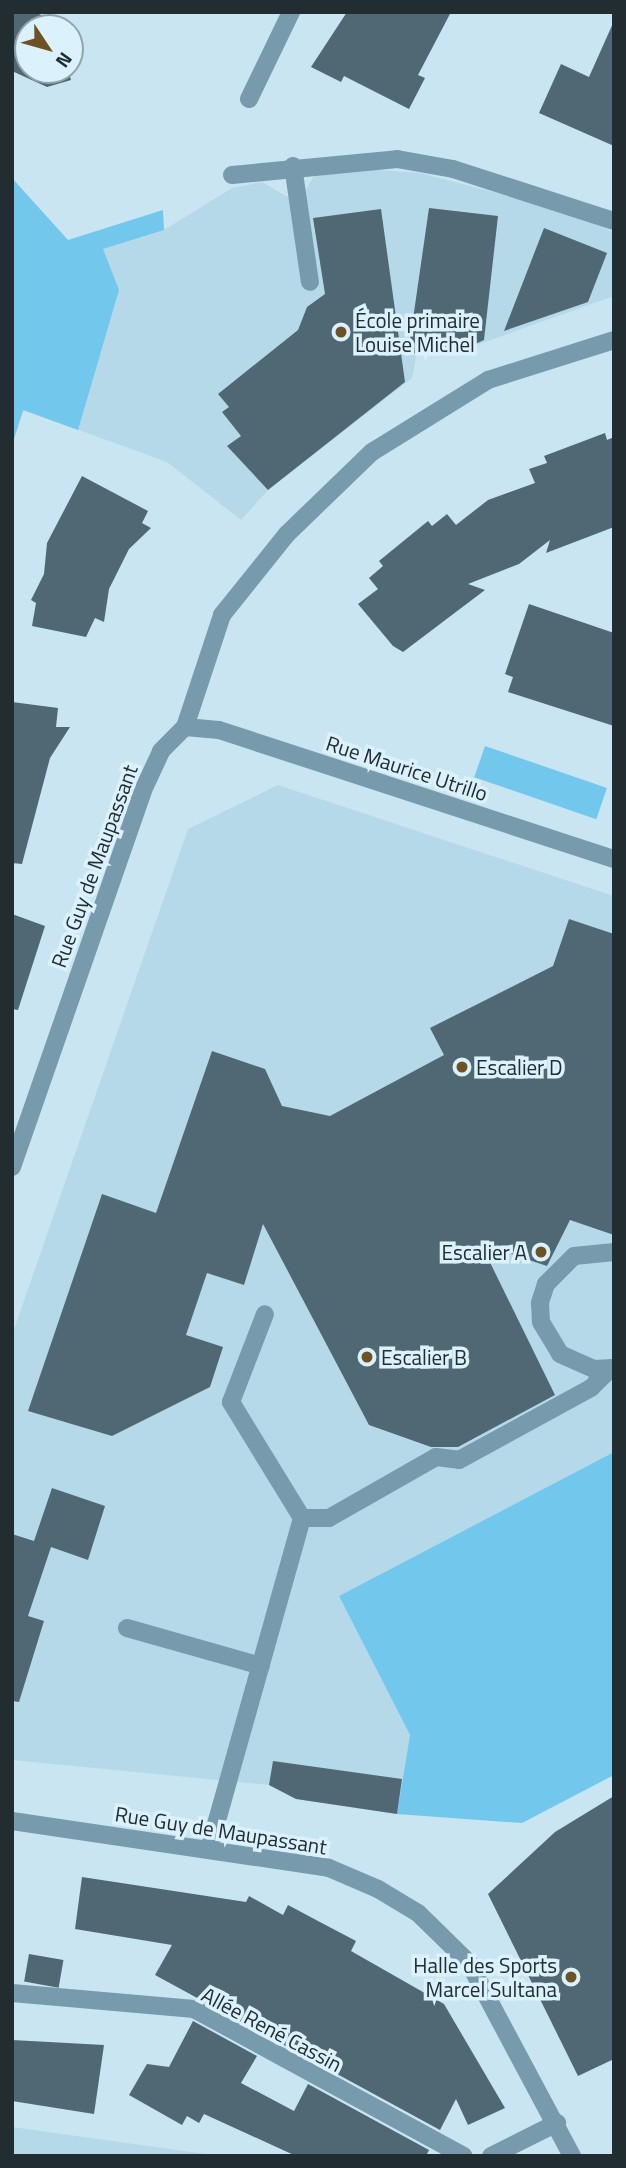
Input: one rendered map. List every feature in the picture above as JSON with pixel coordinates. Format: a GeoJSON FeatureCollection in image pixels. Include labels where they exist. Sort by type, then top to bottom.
{"type":"FeatureCollection","features":[{"type":"Feature","properties":{"kind":"street"},"geometry":{"type":"LineString","coordinates":[[249,99],[292,12]]}},
{"type":"Feature","properties":{"kind":"street"},"geometry":{"type":"LineString","coordinates":[[232,175],[293,166],[397,159],[453,169],[614,222]]}},
{"type":"Feature","properties":{"kind":"street"},"geometry":{"type":"LineString","coordinates":[[293,166],[310,282]]}},
{"type":"Feature","properties":{"kind":"street","name":"Rue Guy de Maupassant"},"geometry":{"type":"LineString","coordinates":[[12,1167],[145,786],[161,751],[185,727],[222,615],[287,534],[372,452],[488,380],[614,340]]}},
{"type":"Feature","properties":{"kind":"street","name":"Rue Maurice Utrillo"},"geometry":{"type":"LineString","coordinates":[[185,727],[219,730],[614,859]]}},
{"type":"Feature","properties":{"kind":"street"},"geometry":{"type":"LineString","coordinates":[[613,1368],[575,1364],[560,1354],[541,1322],[540,1303],[546,1284],[574,1256],[614,1252]]}},
{"type":"Feature","properties":{"kind":"street"},"geometry":{"type":"LineString","coordinates":[[209,1849],[302,1518],[231,1402],[265,1314]]}},
{"type":"Feature","properties":{"kind":"street"},"geometry":{"type":"LineString","coordinates":[[302,1518],[329,1518],[436,1457],[459,1460],[591,1388],[613,1368]]}},
{"type":"Feature","properties":{"kind":"street"},"geometry":{"type":"LineString","coordinates":[[127,1628],[261,1666]]}},
{"type":"Feature","properties":{"kind":"street","name":"Rue Guy de Maupassant"},"geometry":{"type":"LineString","coordinates":[[12,1821],[329,1868],[418,1913],[469,1964],[557,2123],[572,2156]]}},
{"type":"Feature","properties":{"kind":"street","name":"Allée René Cassin"},"geometry":{"type":"LineString","coordinates":[[12,1993],[194,2009],[456,2155]]}},
{"type":"Feature","properties":{"kind":"street"},"geometry":{"type":"LineString","coordinates":[[491,2156],[557,2123]]}},
{"type":"Feature","properties":{"kind":"shaded area"},"geometry":{"type":"Polygon","coordinates":[[[368,169],[420,173],[551,207],[614,232],[614,296],[460,351],[417,352],[412,378],[268,490],[241,520],[167,462],[24,410],[12,445],[12,277],[164,230],[232,188],[262,182],[286,196],[304,193],[315,174],[368,169]]]}},
{"type":"Feature","properties":{"kind":"shaded area"},"geometry":{"type":"Polygon","coordinates":[[[12,178],[68,240],[163,210],[164,230],[103,249],[119,290],[78,430],[23,410],[12,445],[12,178]]]}},
{"type":"Feature","properties":{"kind":"shaded area"},"geometry":{"type":"Polygon","coordinates":[[[485,746],[607,788],[596,819],[474,777],[485,746]]]}},
{"type":"Feature","properties":{"kind":"shaded area"},"geometry":{"type":"Polygon","coordinates":[[[278,785],[614,896],[614,1452],[339,1596],[410,1735],[397,1814],[296,1799],[269,1785],[12,1760],[12,1335],[188,829],[278,785]]]}},
{"type":"Feature","properties":{"kind":"shaded area"},"geometry":{"type":"Polygon","coordinates":[[[614,1452],[614,1775],[522,1823],[397,1814],[410,1735],[339,1596],[614,1452]]]}},
{"type":"Feature","properties":{"kind":"shaded area"},"geometry":{"type":"Polygon","coordinates":[[[12,2127],[220,2156],[12,2156],[12,2127]]]}},
{"type":"Feature","properties":{"kind":"building"},"geometry":{"type":"Polygon","coordinates":[[[12,12],[35,12],[39,14],[14,14],[14,72],[12,12]]]}},
{"type":"Feature","properties":{"kind":"building"},"geometry":{"type":"Polygon","coordinates":[[[347,12],[451,12],[418,75],[425,78],[409,109],[344,76],[341,82],[311,67],[347,12]]]}},
{"type":"Feature","properties":{"kind":"building"},"geometry":{"type":"Polygon","coordinates":[[[614,21],[614,146],[539,113],[561,64],[589,77],[614,21]]]}},
{"type":"Feature","properties":{"kind":"building"},"geometry":{"type":"Polygon","coordinates":[[[429,208],[498,216],[484,340],[460,351],[408,354],[429,208]]]}},
{"type":"Feature","properties":{"kind":"building"},"geometry":{"type":"Polygon","coordinates":[[[381,209],[405,382],[268,490],[227,446],[241,436],[222,412],[229,407],[218,394],[298,330],[307,307],[325,294],[313,218],[381,209]]]}},
{"type":"Feature","properties":{"kind":"building"},"geometry":{"type":"Polygon","coordinates":[[[544,228],[607,253],[588,302],[504,331],[544,228]]]}},
{"type":"Feature","properties":{"kind":"building"},"geometry":{"type":"Polygon","coordinates":[[[605,433],[607,440],[614,437],[614,527],[546,553],[550,540],[519,564],[468,584],[485,590],[403,652],[393,646],[358,604],[378,589],[369,578],[383,566],[379,561],[428,521],[432,526],[447,514],[456,525],[488,500],[535,483],[529,469],[547,463],[544,456],[605,433]]]}},
{"type":"Feature","properties":{"kind":"building"},"geometry":{"type":"Polygon","coordinates":[[[82,476],[148,511],[142,523],[151,528],[129,549],[109,589],[104,622],[95,618],[86,637],[32,626],[36,603],[31,600],[44,574],[47,543],[82,476]]]}},
{"type":"Feature","properties":{"kind":"building"},"geometry":{"type":"Polygon","coordinates":[[[529,604],[614,633],[614,726],[508,692],[513,677],[505,674],[529,604]]]}},
{"type":"Feature","properties":{"kind":"building"},"geometry":{"type":"Polygon","coordinates":[[[12,702],[58,708],[56,727],[70,727],[50,758],[22,864],[12,863],[12,702]]]}},
{"type":"Feature","properties":{"kind":"building"},"geometry":{"type":"Polygon","coordinates":[[[12,914],[45,926],[18,1010],[12,1009],[12,914]]]}},
{"type":"Feature","properties":{"kind":"building"},"geometry":{"type":"Polygon","coordinates":[[[569,919],[614,934],[614,1235],[570,1220],[547,1266],[481,1244],[555,1395],[458,1447],[431,1447],[369,1425],[263,1224],[244,1285],[207,1273],[186,1335],[223,1347],[210,1387],[112,1436],[28,1411],[102,1194],[156,1213],[212,1051],[265,1069],[282,1106],[330,1116],[444,1055],[430,1028],[553,966],[569,919]]]}},
{"type":"Feature","properties":{"kind":"building"},"geometry":{"type":"Polygon","coordinates":[[[52,1488],[105,1506],[88,1560],[51,1547],[28,1616],[44,1621],[19,1702],[12,1701],[12,1534],[34,1541],[52,1488]]]}},
{"type":"Feature","properties":{"kind":"building"},"geometry":{"type":"Polygon","coordinates":[[[273,1761],[402,1779],[397,1814],[296,1799],[269,1785],[273,1761]]]}},
{"type":"Feature","properties":{"kind":"building","name":"Halle des Sports Marcel Sultana"},"geometry":{"type":"Polygon","coordinates":[[[614,1796],[614,2059],[578,2076],[488,1894],[555,1832],[614,1796]]]}},
{"type":"Feature","properties":{"kind":"building"},"geometry":{"type":"Polygon","coordinates":[[[82,1877],[246,1902],[249,1896],[283,1915],[288,1905],[356,1941],[351,1951],[444,2004],[505,2108],[468,2125],[456,2099],[440,2130],[155,1975],[172,1945],[75,1929],[82,1877]]]}},
{"type":"Feature","properties":{"kind":"building"},"geometry":{"type":"Polygon","coordinates":[[[29,1954],[63,1960],[59,1988],[24,1982],[29,1954]]]}},
{"type":"Feature","properties":{"kind":"building"},"geometry":{"type":"Polygon","coordinates":[[[193,2021],[257,2056],[241,2083],[294,2111],[308,2084],[429,2150],[426,2156],[296,2156],[204,2114],[199,2123],[187,2116],[182,2125],[129,2095],[147,2064],[169,2067],[193,2021]]]}},
{"type":"Feature","properties":{"kind":"building"},"geometry":{"type":"Polygon","coordinates":[[[12,2040],[104,2045],[94,2114],[12,2101],[12,2040]]]}},
{"type":"Feature","properties":{"kind":"place","name":"École primaire Louise Michel"},"geometry":{"type":"Point","coordinates":[341,332]}},
{"type":"Feature","properties":{"kind":"place","name":"Escalier D"},"geometry":{"type":"Point","coordinates":[462,1067]}},
{"type":"Feature","properties":{"kind":"place","name":"Escalier A"},"geometry":{"type":"Point","coordinates":[541,1252]}},
{"type":"Feature","properties":{"kind":"place","name":"Escalier B"},"geometry":{"type":"Point","coordinates":[367,1357]}},
{"type":"Feature","properties":{"kind":"place","name":"Halle des Sports Marcel Sultana"},"geometry":{"type":"Point","coordinates":[571,1977]}}]}
